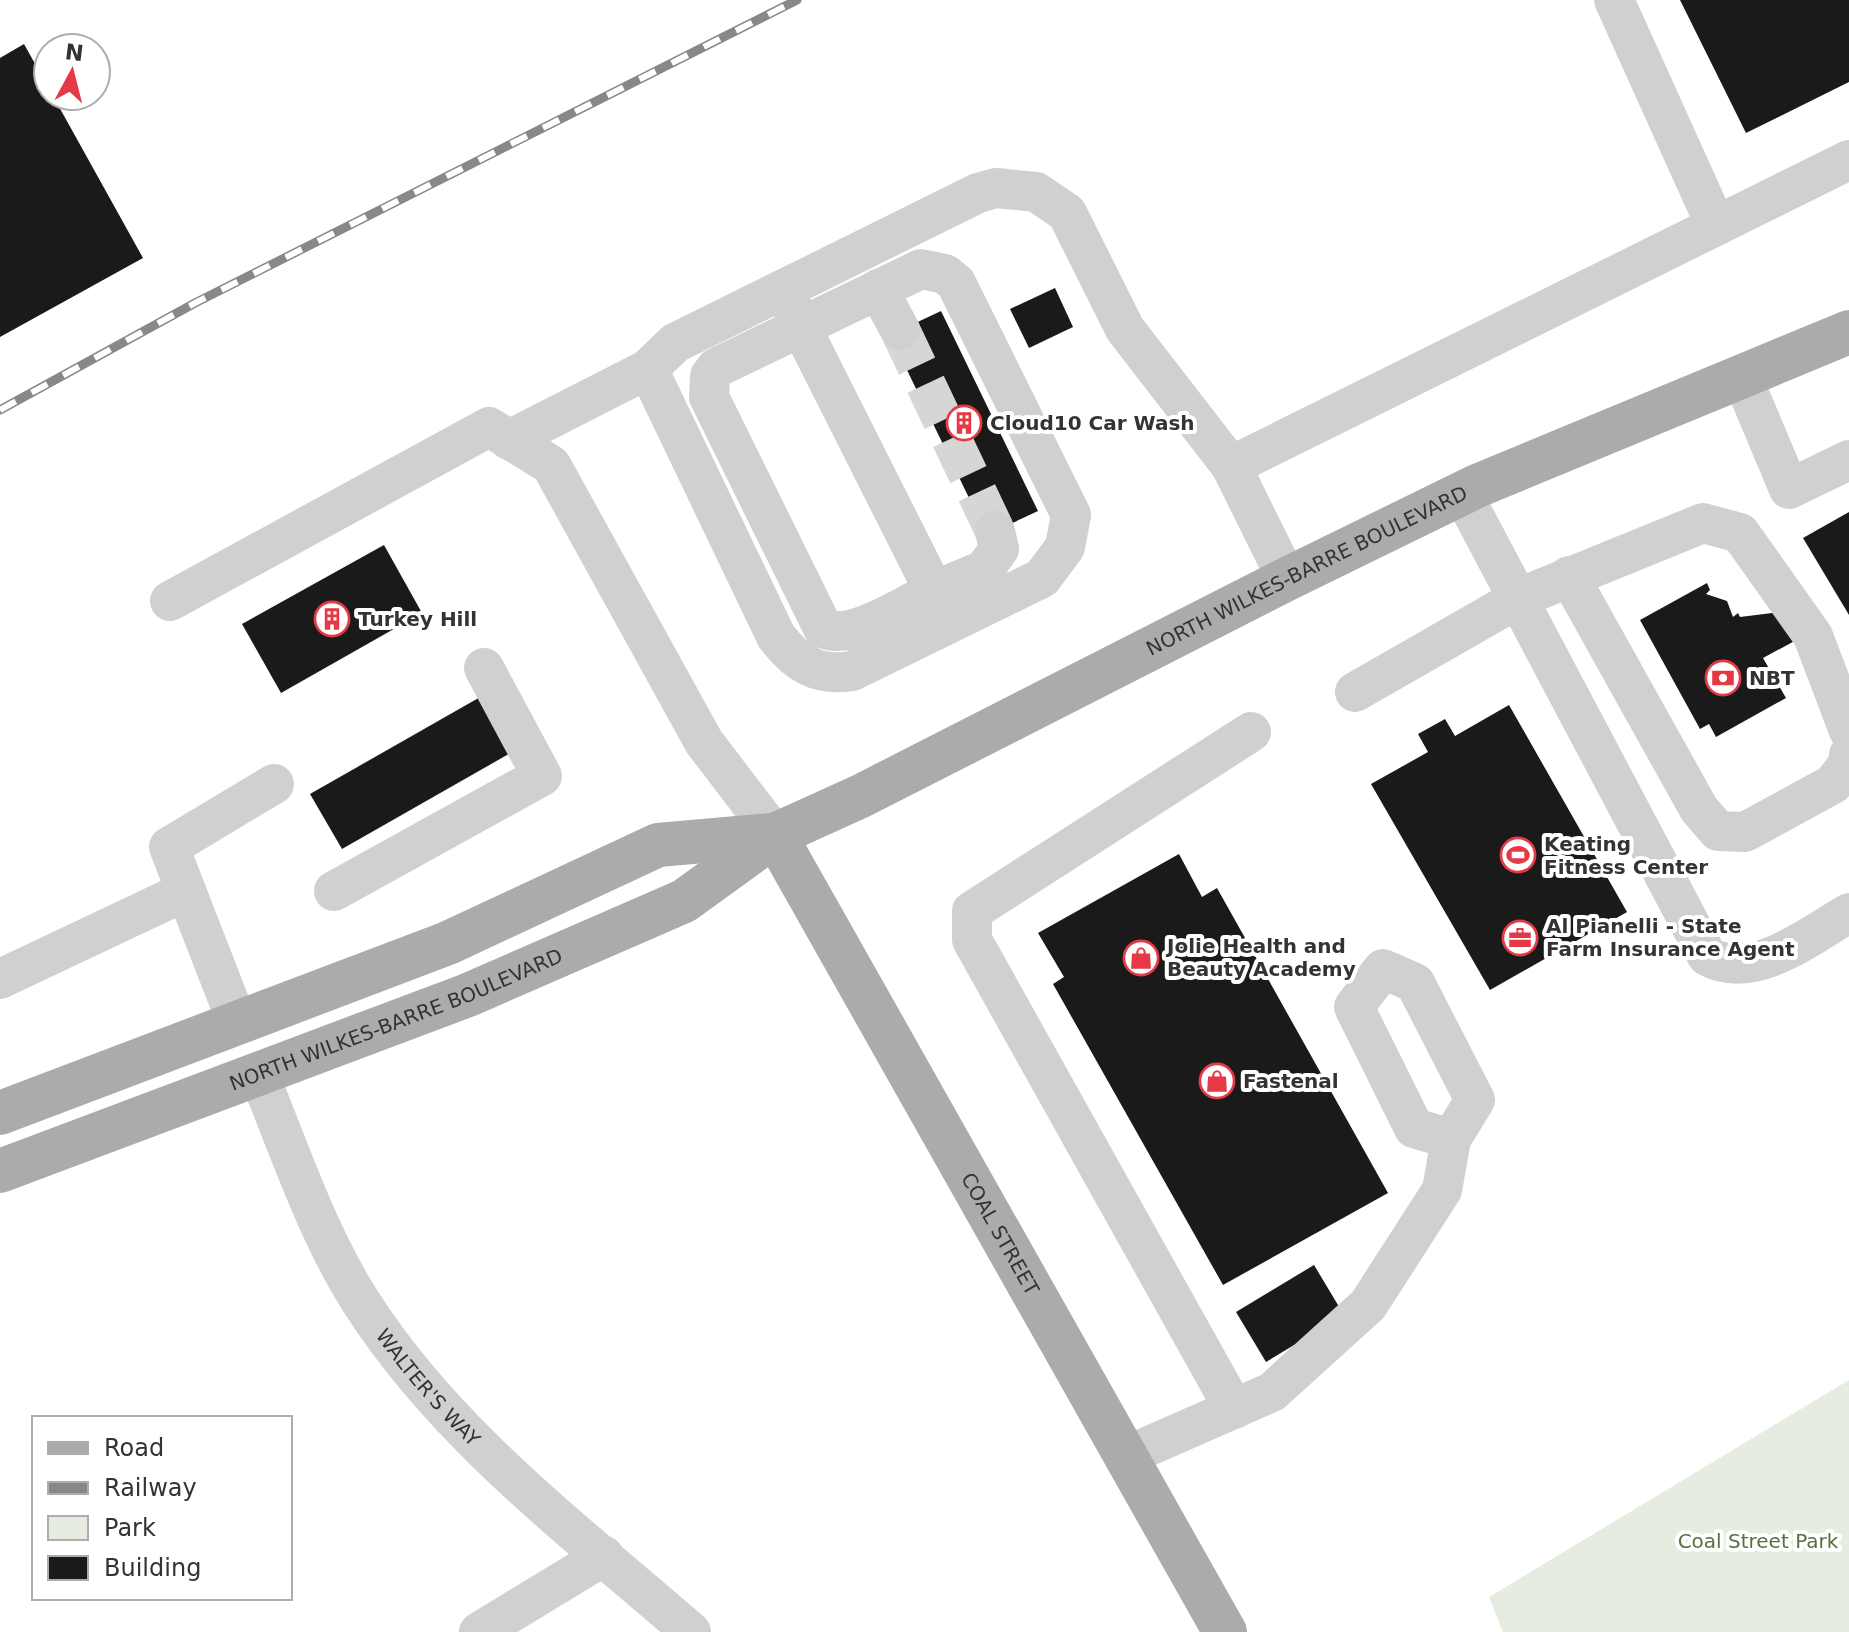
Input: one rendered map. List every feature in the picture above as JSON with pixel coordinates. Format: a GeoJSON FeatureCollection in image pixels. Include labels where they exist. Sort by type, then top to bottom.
{"type":"FeatureCollection","features":[{"type":"Feature","properties":{"kind":"main road","name":"NORTH WILKES-BARRE BOULEVARD"},"geometry":{"type":"LineString","coordinates":[[0,1171],[468,995],[684,901],[775,835],[861,796],[1462,493],[1849,332]]}},
{"type":"Feature","properties":{"kind":"main road","name":"NORTH WILKES-BARRE BOULEVARD"},"geometry":{"type":"LineString","coordinates":[[0,1113],[448,943],[658,845],[775,835]]}},
{"type":"Feature","properties":{"kind":"main road","name":"COAL STREET"},"geometry":{"type":"LineString","coordinates":[[775,835],[1225,1632]]}},
{"type":"Feature","properties":{"kind":"street"},"geometry":{"type":"LineString","coordinates":[[1614,0],[1716,226]]}},
{"type":"Feature","properties":{"kind":"street"},"geometry":{"type":"LineString","coordinates":[[1231,466],[1849,160]]}},
{"type":"Feature","properties":{"kind":"street"},"geometry":{"type":"LineString","coordinates":[[509,440],[648,369],[675,343],[978,193],[996,188],[1036,192],[1067,213],[1125,329],[1231,466],[1287,579]]}},
{"type":"Feature","properties":{"kind":"street"},"geometry":{"type":"LineString","coordinates":[[648,369],[776,636],[788,652],[817,671],[833,674],[852,671],[1042,578],[1055,564],[1070,533],[1071,515],[956,283],[945,274],[921,269],[878,289],[716,368],[707,388],[823,628],[833,633],[851,631],[984,570],[999,549],[995,531]]}},
{"type":"Feature","properties":{"kind":"street"},"geometry":{"type":"LineString","coordinates":[[784,289],[934,591]]}},
{"type":"Feature","properties":{"kind":"street"},"geometry":{"type":"LineString","coordinates":[[878,289],[900,330]]}},
{"type":"Feature","properties":{"kind":"street"},"geometry":{"type":"LineString","coordinates":[[1742,377],[1789,489],[1849,460]]}},
{"type":"Feature","properties":{"kind":"street"},"geometry":{"type":"LineString","coordinates":[[170,601],[489,427],[551,465],[704,742],[775,835]]}},
{"type":"Feature","properties":{"kind":"street"},"geometry":{"type":"LineString","coordinates":[[1462,493],[1707,956],[1721,964],[1747,965],[1785,951],[1849,913]]}},
{"type":"Feature","properties":{"kind":"street"},"geometry":{"type":"LineString","coordinates":[[1355,692],[1519,598],[1703,523],[1717,524],[1740,533],[1813,636],[1849,731]]}},
{"type":"Feature","properties":{"kind":"street"},"geometry":{"type":"LineString","coordinates":[[1569,576],[1699,809],[1718,831],[1745,832],[1833,784],[1848,764],[1849,755]]}},
{"type":"Feature","properties":{"kind":"street"},"geometry":{"type":"LineString","coordinates":[[334,891],[542,776],[484,668]]}},
{"type":"Feature","properties":{"kind":"street"},"geometry":{"type":"LineString","coordinates":[[1234,1409],[972,940],[972,911],[1251,732]]}},
{"type":"Feature","properties":{"kind":"street"},"geometry":{"type":"LineString","coordinates":[[237,1022],[169,847],[274,784]]}},
{"type":"Feature","properties":{"kind":"street"},"geometry":{"type":"LineString","coordinates":[[0,979],[184,892]]}},
{"type":"Feature","properties":{"kind":"street","name":"WALTER'S WAY"},"geometry":{"type":"LineString","coordinates":[[259,1075],[316,1213],[360,1301],[430,1393],[480,1447],[691,1632]]}},
{"type":"Feature","properties":{"kind":"street"},"geometry":{"type":"LineString","coordinates":[[1124,1457],[1272,1392],[1368,1305],[1442,1190],[1451,1139]]}},
{"type":"Feature","properties":{"kind":"street"},"geometry":{"type":"LineString","coordinates":[[479,1632],[604,1556]]}},
{"type":"Feature","properties":{"kind":"green space","name":"Coal Street Park"},"geometry":{"type":"Polygon","coordinates":[[[1849,1380],[1849,1632],[1503,1632],[1489,1597],[1849,1380]]]}},
{"type":"Feature","properties":{"kind":"building"},"geometry":{"type":"Polygon","coordinates":[[[1680,0],[1849,0],[1849,82],[1746,133],[1680,0]]]}},
{"type":"Feature","properties":{"kind":"building"},"geometry":{"type":"Polygon","coordinates":[[[24,44],[32,58],[32,112],[62,112],[143,258],[0,337],[0,58],[24,44]]]}},
{"type":"Feature","properties":{"kind":"building"},"geometry":{"type":"Polygon","coordinates":[[[1055,288],[1073,327],[1029,348],[1010,309],[1055,288]]]}},
{"type":"Feature","properties":{"kind":"building","name":"Cloud10 Car Wash"},"geometry":{"type":"Polygon","coordinates":[[[941,311],[1038,511],[987,535],[890,335],[941,311]]]}},
{"type":"Feature","properties":{"kind":"building"},"geometry":{"type":"Polygon","coordinates":[[[1849,512],[1849,615],[1803,538],[1849,512]]]}},
{"type":"Feature","properties":{"kind":"building","name":"Turkey Hill"},"geometry":{"type":"Polygon","coordinates":[[[384,545],[422,613],[281,693],[242,624],[384,545]]]}},
{"type":"Feature","properties":{"kind":"building","name":"NBT"},"geometry":{"type":"Polygon","coordinates":[[[1707,583],[1710,590],[1706,594],[1727,601],[1733,617],[1738,613],[1740,617],[1787,611],[1802,637],[1763,658],[1786,698],[1716,737],[1709,724],[1700,729],[1640,620],[1707,583]]]}},
{"type":"Feature","properties":{"kind":"building"},"geometry":{"type":"Polygon","coordinates":[[[482,696],[514,751],[342,849],[310,794],[482,696]]]}},
{"type":"Feature","properties":{"kind":"building"},"geometry":{"type":"Polygon","coordinates":[[[1509,705],[1627,912],[1490,990],[1371,784],[1428,752],[1418,734],[1445,719],[1455,736],[1509,705]]]}},
{"type":"Feature","properties":{"kind":"building"},"geometry":{"type":"Polygon","coordinates":[[[1179,854],[1202,897],[1217,888],[1388,1193],[1223,1285],[1053,984],[1064,977],[1038,933],[1179,854]]]}},
{"type":"Feature","properties":{"kind":"building"},"geometry":{"type":"Polygon","coordinates":[[[1314,1265],[1344,1315],[1266,1362],[1236,1312],[1314,1265]]]}},
{"type":"Feature","properties":{"kind":"tunnel"},"geometry":{"type":"LineString","coordinates":[[900,330],[995,531]]}},
{"type":"Feature","properties":{"kind":"railway"},"geometry":{"type":"LineString","coordinates":[[0,410],[195,303],[797,0]]}},
{"type":"Feature","properties":{"kind":"place","name":"Cloud10 Car Wash"},"geometry":{"type":"Point","coordinates":[964,423]}},
{"type":"Feature","properties":{"kind":"place","name":"Turkey Hill"},"geometry":{"type":"Point","coordinates":[332,619]}},
{"type":"Feature","properties":{"kind":"place","name":"NBT"},"geometry":{"type":"Point","coordinates":[1723,678]}},
{"type":"Feature","properties":{"kind":"place","name":"Keating Fitness Center"},"geometry":{"type":"Point","coordinates":[1518,855]}},
{"type":"Feature","properties":{"kind":"place","name":"Al Pianelli - State Farm Insurance Agent"},"geometry":{"type":"Point","coordinates":[1520,938]}},
{"type":"Feature","properties":{"kind":"place","name":"Jolie Health and Beauty Academy"},"geometry":{"type":"Point","coordinates":[1141,958]}},
{"type":"Feature","properties":{"kind":"place","name":"Fastenal"},"geometry":{"type":"Point","coordinates":[1217,1081]}}]}
